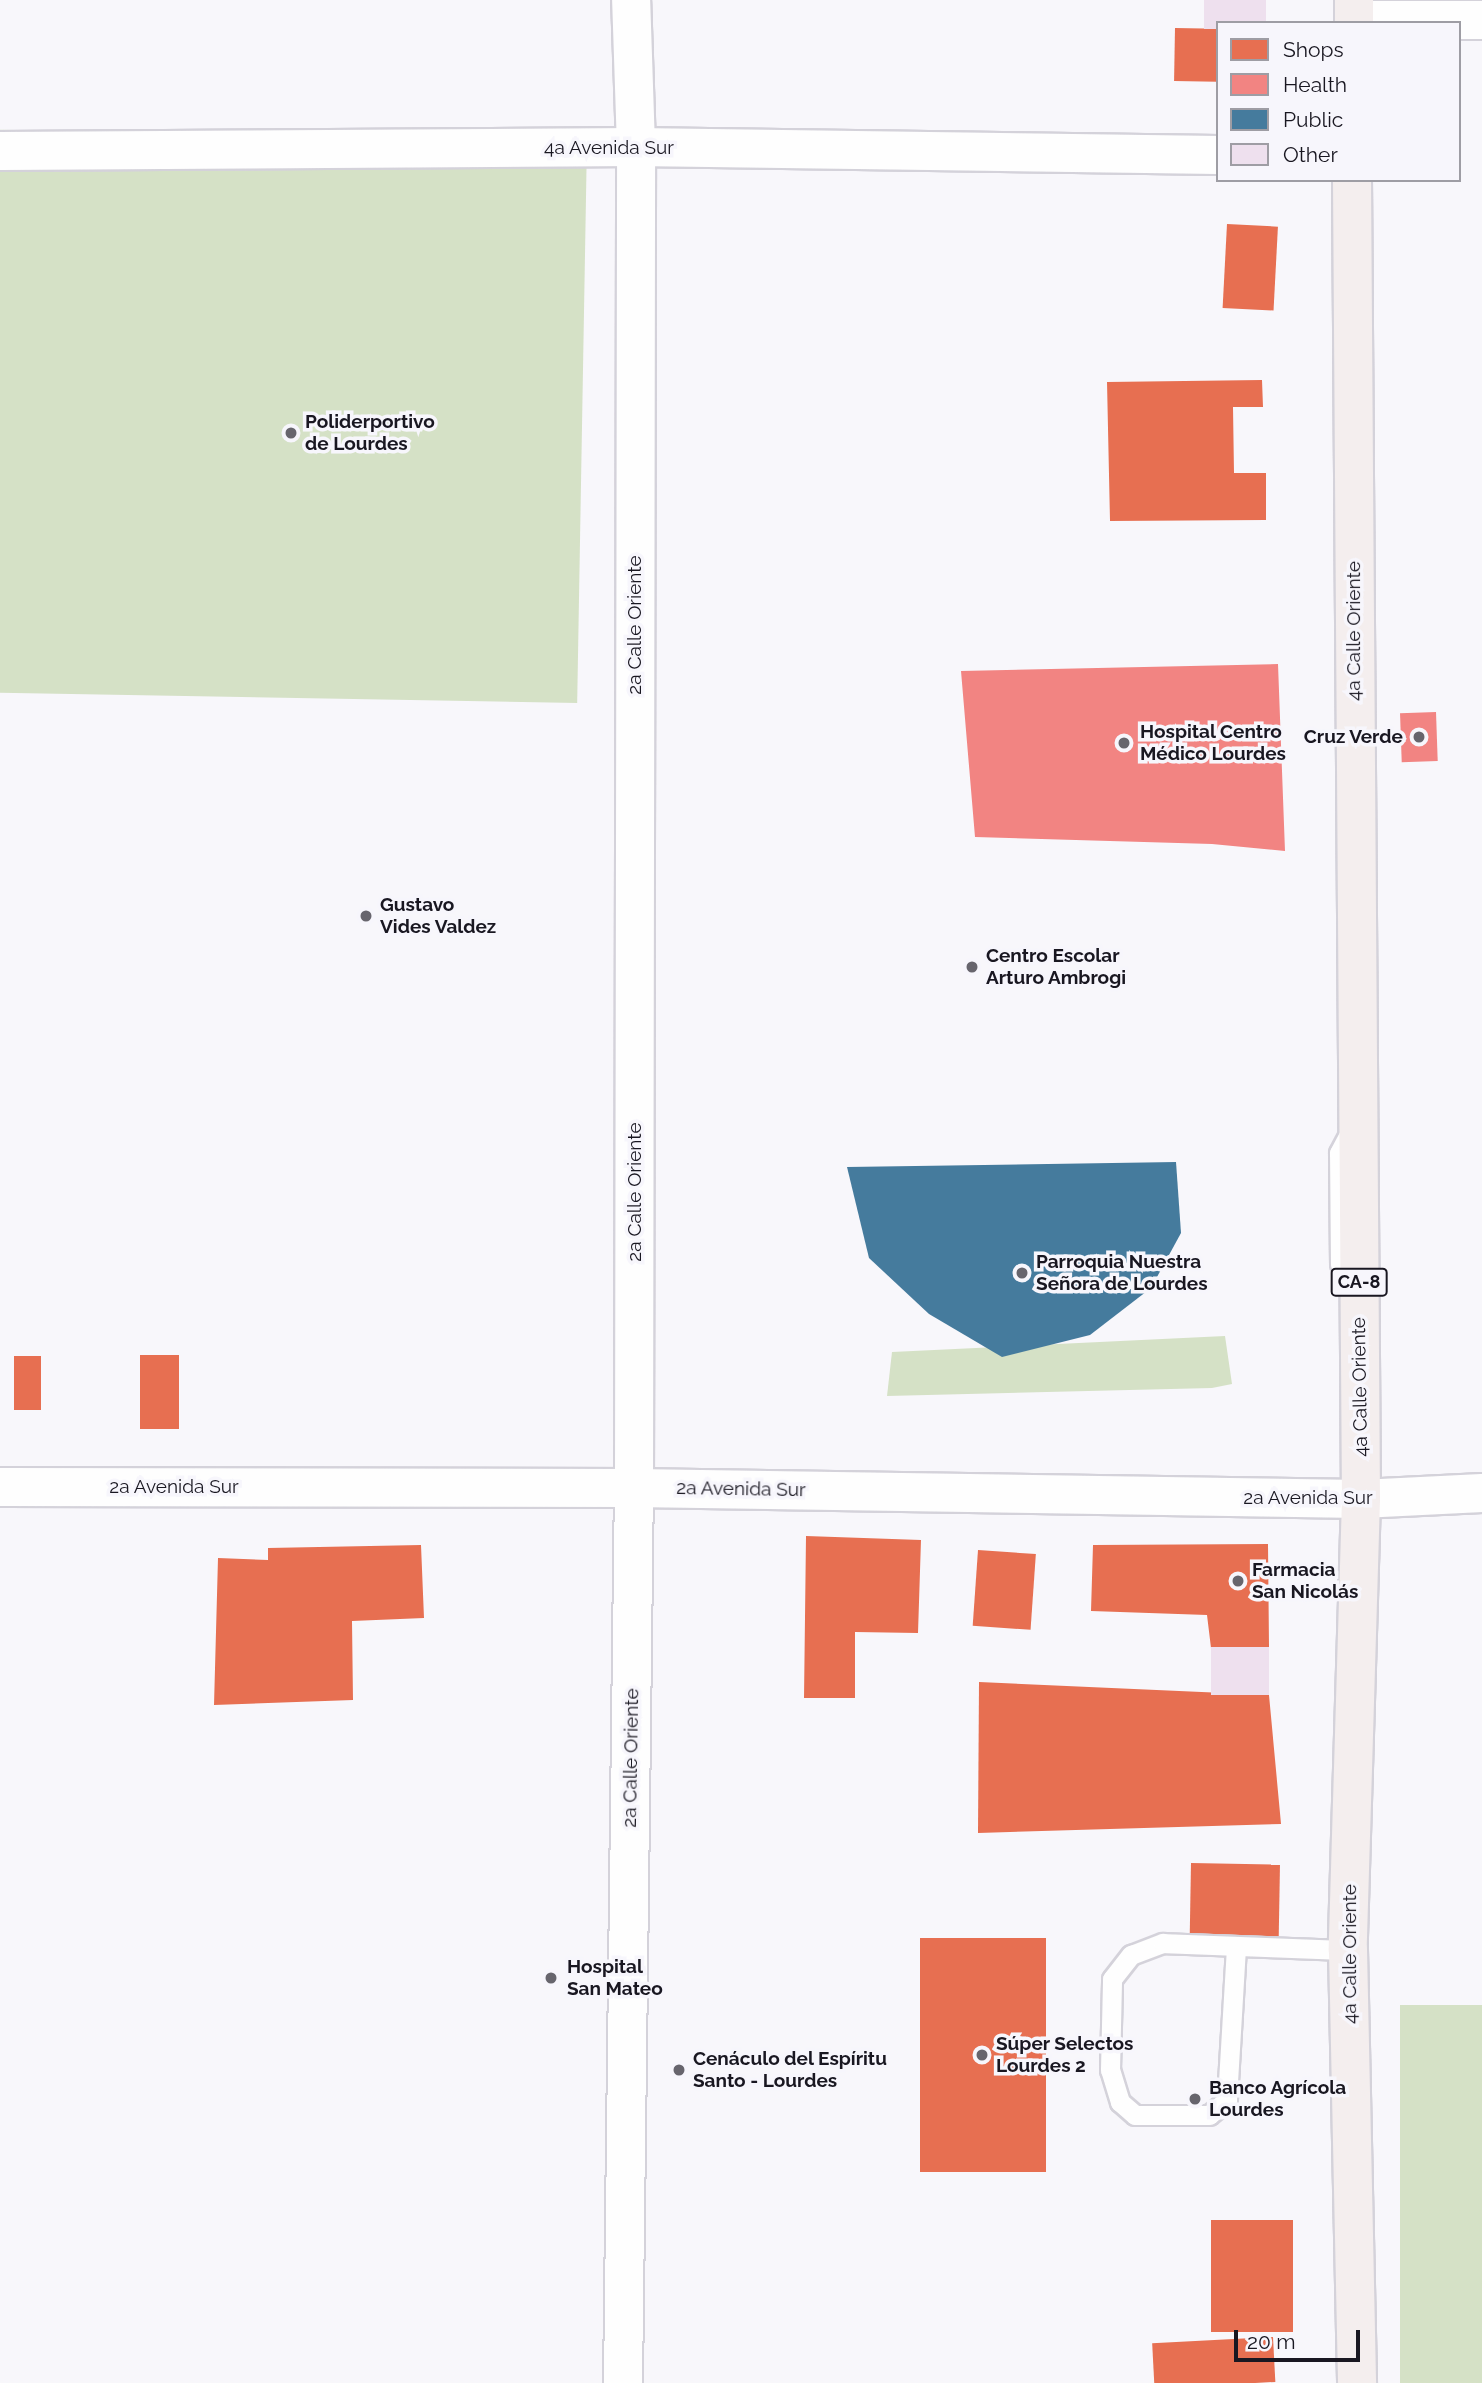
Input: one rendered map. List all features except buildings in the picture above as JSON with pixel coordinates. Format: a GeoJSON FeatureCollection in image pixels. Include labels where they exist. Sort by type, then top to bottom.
{"type":"FeatureCollection","features":[{"type":"Feature","properties":{"kind":"highway","name":"4a Calle Oriente"},"geometry":{"type":"LineString","coordinates":[[1352,182],[1361,1499],[1348,1950],[1357,2383]]}},
{"type":"Feature","properties":{"kind":"street","name":"2a Calle Oriente"},"geometry":{"type":"LineString","coordinates":[[623,2383],[634,1488],[636,147],[631,0]]}},
{"type":"Feature","properties":{"kind":"street"},"geometry":{"type":"LineString","coordinates":[[1354,14],[1482,20]]}},
{"type":"Feature","properties":{"kind":"street","name":"4a Avenida Sur"},"geometry":{"type":"LineString","coordinates":[[0,151],[636,147],[1216,155]]}},
{"type":"Feature","properties":{"kind":"street","name":"2a Avenida Sur"},"geometry":{"type":"LineString","coordinates":[[0,1487],[634,1488],[1361,1499],[1482,1493]]}},
{"type":"Feature","properties":{"kind":"lane"},"geometry":{"type":"LineString","coordinates":[[1236,1947],[1227,2100],[1209,2115],[1135,2115],[1112,2086],[1112,1979],[1132,1955],[1149,1945],[1236,1947],[1348,1950]]}},
{"type":"Feature","properties":{"kind":"green space","name":"Poliderportivo de Lourdes"},"geometry":{"type":"Polygon","coordinates":[[[0,130],[587,140],[577,703],[0,693],[0,130]]]}},
{"type":"Feature","properties":{"kind":"green space"},"geometry":{"type":"Polygon","coordinates":[[[1225,1336],[1232,1384],[1212,1388],[887,1396],[892,1352],[1225,1336]]]}},
{"type":"Feature","properties":{"kind":"green space"},"geometry":{"type":"Polygon","coordinates":[[[1400,2005],[1482,2005],[1482,2383],[1400,2383],[1400,2005]]]}},
{"type":"Feature","properties":{"kind":"place","name":"Poliderportivo de Lourdes"},"geometry":{"type":"Point","coordinates":[291,433]}},
{"type":"Feature","properties":{"kind":"place","name":"Cruz Verde"},"geometry":{"type":"Point","coordinates":[1419,737]}},
{"type":"Feature","properties":{"kind":"place","name":"Hospital Centro Médico Lourdes"},"geometry":{"type":"Point","coordinates":[1124,743]}},
{"type":"Feature","properties":{"kind":"place","name":"Gustavo Vides Valdez"},"geometry":{"type":"Point","coordinates":[366,916]}},
{"type":"Feature","properties":{"kind":"place","name":"Centro Escolar Arturo Ambrogi"},"geometry":{"type":"Point","coordinates":[972,967]}},
{"type":"Feature","properties":{"kind":"place","name":"Parroquia Nuestra Señora de Lourdes"},"geometry":{"type":"Point","coordinates":[1022,1273]}},
{"type":"Feature","properties":{"kind":"place","name":"Farmacia San Nicolás"},"geometry":{"type":"Point","coordinates":[1238,1581]}},
{"type":"Feature","properties":{"kind":"place","name":"Hospital San Mateo"},"geometry":{"type":"Point","coordinates":[551,1978]}},
{"type":"Feature","properties":{"kind":"place","name":"Súper Selectos Lourdes 2"},"geometry":{"type":"Point","coordinates":[982,2055]}},
{"type":"Feature","properties":{"kind":"place","name":"Cenáculo del Espíritu Santo - Lourdes"},"geometry":{"type":"Point","coordinates":[679,2070]}},
{"type":"Feature","properties":{"kind":"place","name":"Banco Agrícola Lourdes"},"geometry":{"type":"Point","coordinates":[1195,2099]}}]}
